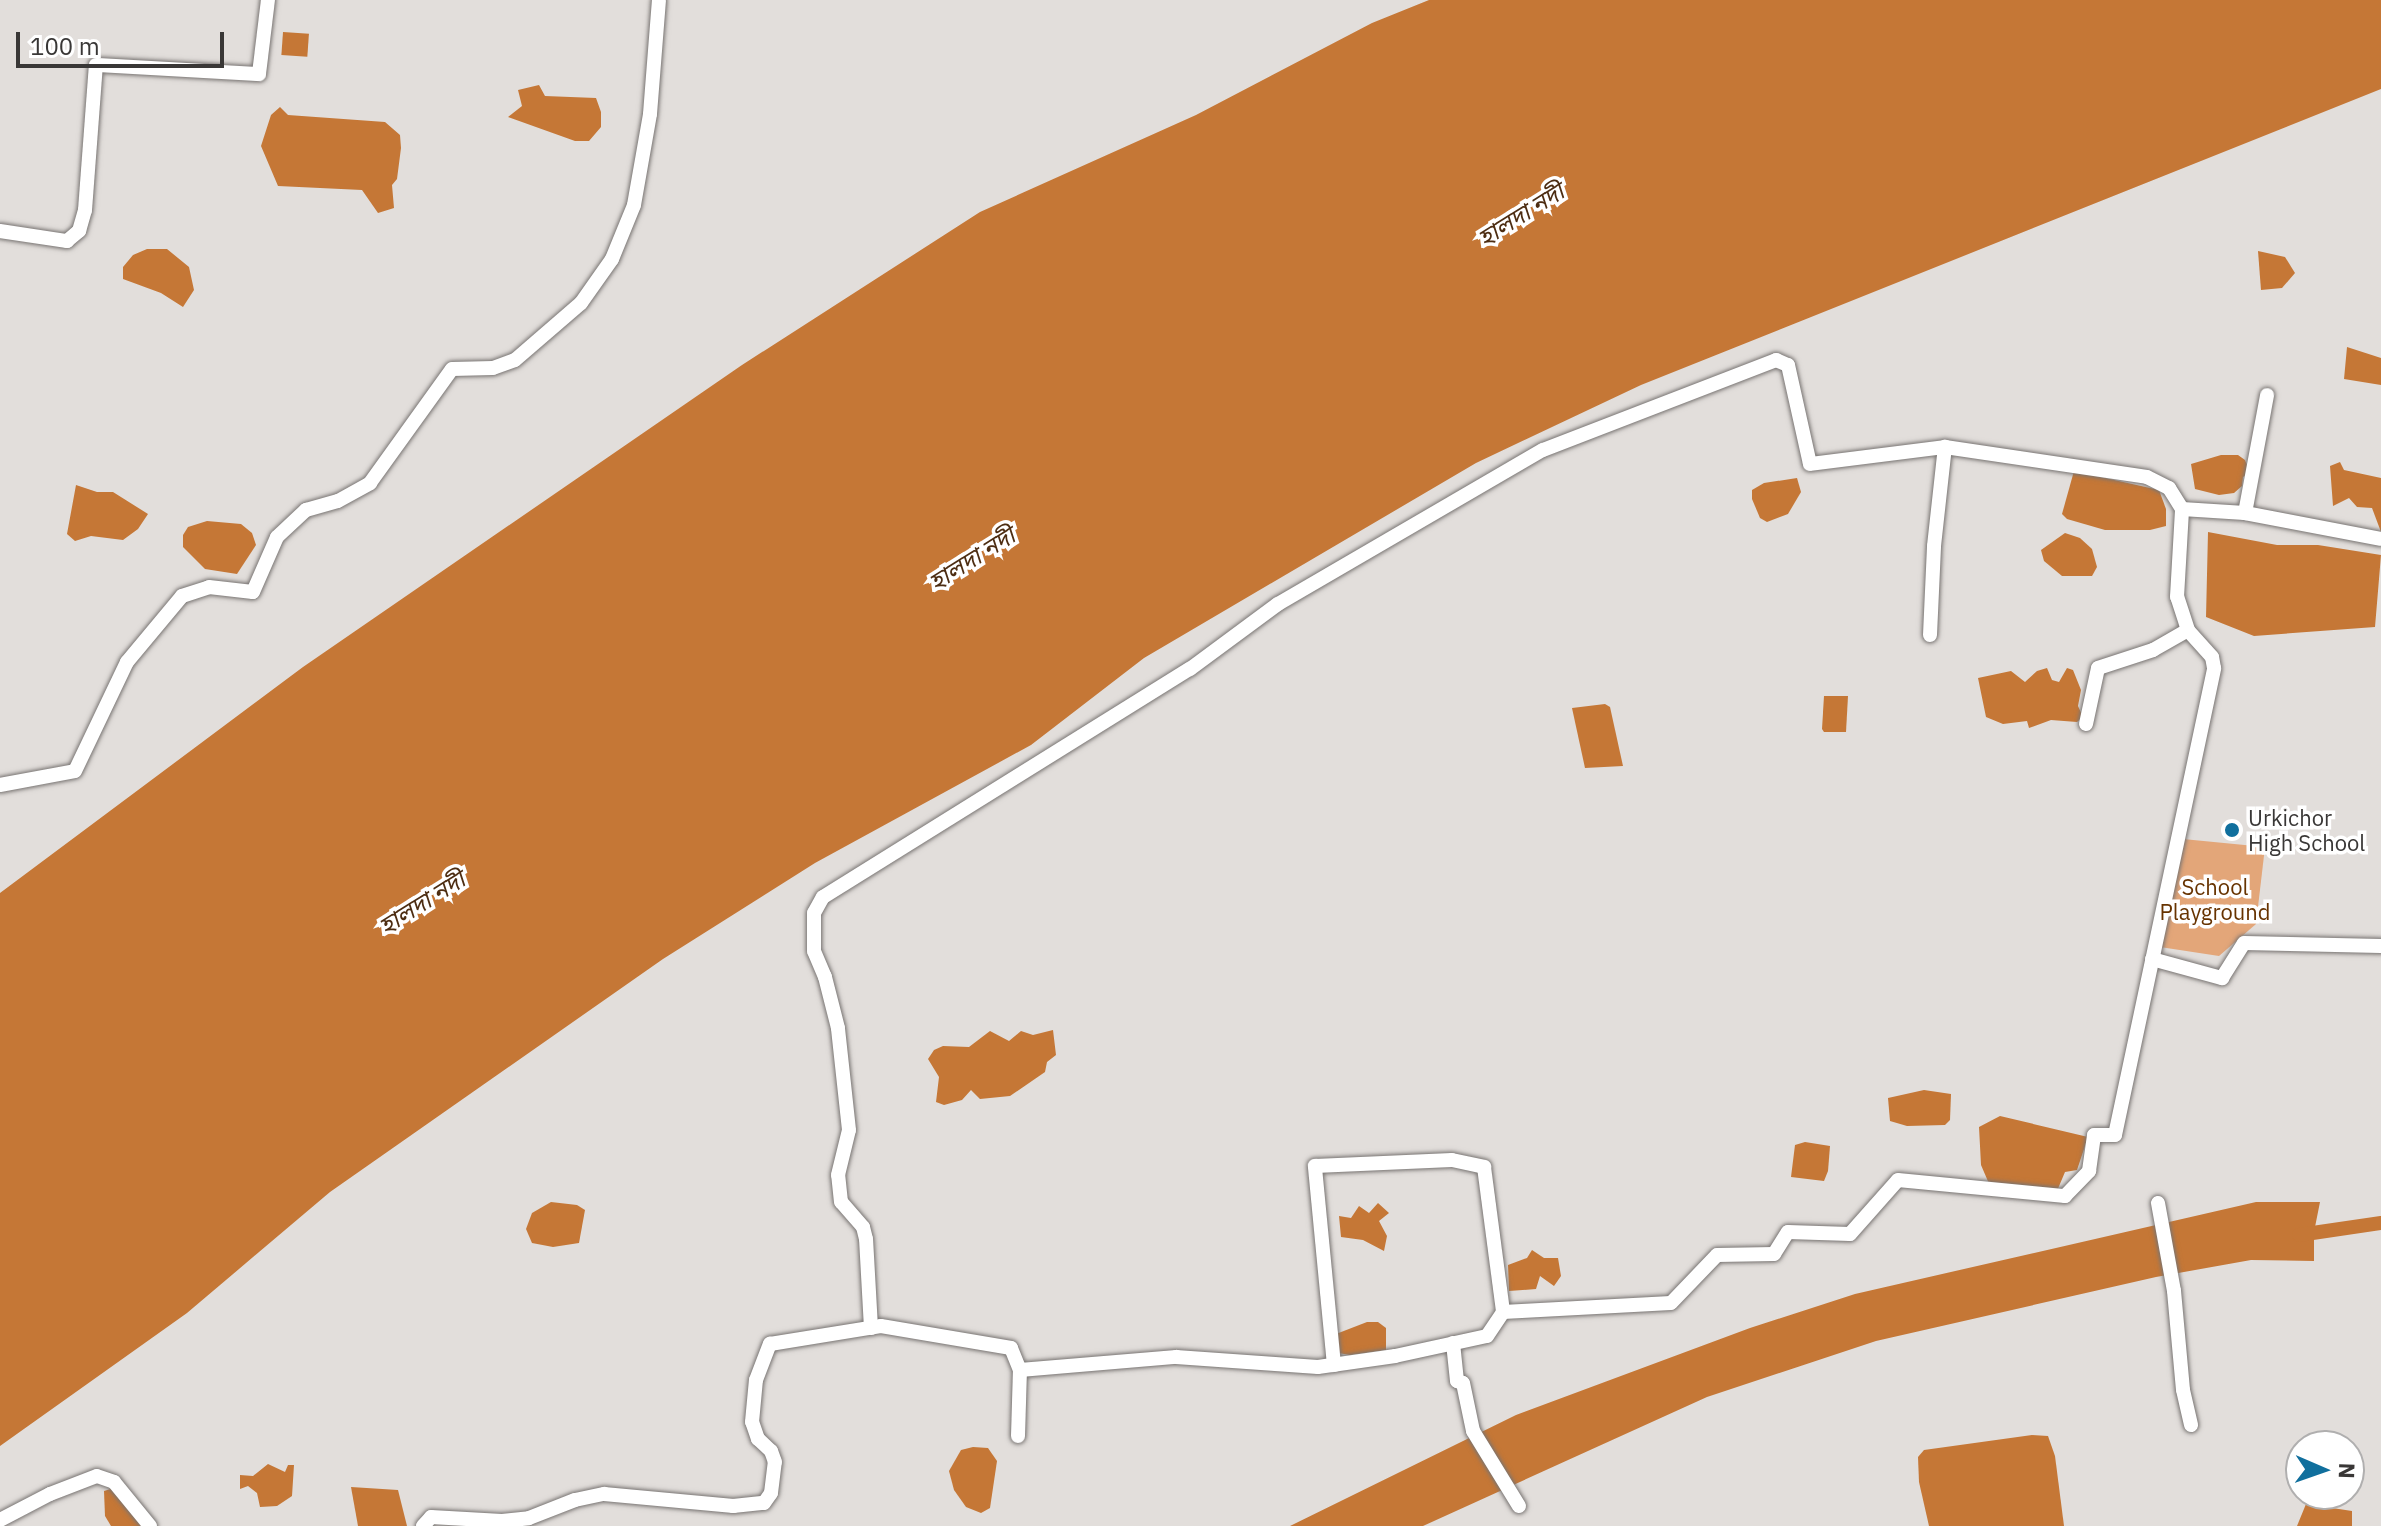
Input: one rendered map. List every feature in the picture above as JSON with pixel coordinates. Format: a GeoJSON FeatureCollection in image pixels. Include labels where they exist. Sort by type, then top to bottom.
{"type":"FeatureCollection","features":[{"type":"Feature","properties":{"kind":"street"},"geometry":{"type":"LineString","coordinates":[[0,231],[67,241],[79,231],[85,210],[96,65],[259,74],[268,0]]}},
{"type":"Feature","properties":{"kind":"street"},"geometry":{"type":"LineString","coordinates":[[0,785],[75,771],[127,662],[182,596],[209,587],[253,592],[277,537],[306,510],[338,501],[370,483],[452,369],[493,368],[515,360],[581,303],[612,259],[634,205],[650,114],[659,0]]}},
{"type":"Feature","properties":{"kind":"street"},"geometry":{"type":"LineString","coordinates":[[871,1328],[866,1239],[863,1227],[841,1202],[838,1175],[849,1130],[838,1028],[813,940],[814,913],[823,897],[1190,669],[1278,604],[1558,444],[1776,360],[1788,365],[1810,464],[1945,447],[2147,477],[2169,488],[2182,509],[2176,583],[2188,630],[2212,657],[2214,668],[2115,1135],[2094,1135],[2089,1171],[2065,1196],[1898,1180],[1850,1234],[1788,1232],[1774,1254],[1717,1255],[1671,1303],[1503,1312]]}},
{"type":"Feature","properties":{"kind":"street"},"geometry":{"type":"LineString","coordinates":[[2245,513],[2267,395]]}},
{"type":"Feature","properties":{"kind":"street"},"geometry":{"type":"LineString","coordinates":[[1930,635],[1934,546],[1945,447]]}},
{"type":"Feature","properties":{"kind":"street"},"geometry":{"type":"LineString","coordinates":[[2182,509],[2245,513],[2381,539]]}},
{"type":"Feature","properties":{"kind":"street"},"geometry":{"type":"LineString","coordinates":[[2086,724],[2098,668],[2153,650],[2188,630]]}},
{"type":"Feature","properties":{"kind":"street"},"geometry":{"type":"LineString","coordinates":[[2152,959],[2222,978],[2244,943],[2381,946]]}},
{"type":"Feature","properties":{"kind":"street"},"geometry":{"type":"LineString","coordinates":[[1020,1370],[1176,1357],[1318,1367],[1334,1365],[1487,1336],[1503,1312],[1484,1167],[1452,1160],[1315,1166],[1334,1365]]}},
{"type":"Feature","properties":{"kind":"street"},"geometry":{"type":"LineString","coordinates":[[2158,1203],[2174,1291],[2183,1390],[2191,1425]]}},
{"type":"Feature","properties":{"kind":"street"},"geometry":{"type":"LineString","coordinates":[[423,1526],[431,1517],[502,1521],[529,1518],[575,1500],[604,1494],[733,1506],[764,1503],[771,1493],[775,1462],[771,1451],[758,1439],[752,1422],[756,1380],[770,1344],[881,1326],[1011,1348],[1020,1370],[1018,1436]]}},
{"type":"Feature","properties":{"kind":"street"},"geometry":{"type":"LineString","coordinates":[[1453,1343],[1457,1381],[1463,1383],[1473,1431],[1519,1506]]}},
{"type":"Feature","properties":{"kind":"street"},"geometry":{"type":"LineString","coordinates":[[0,1520],[50,1494],[97,1476],[114,1482],[150,1526]]}},
{"type":"Feature","properties":{"kind":"green space","name":"School Playground"},"geometry":{"type":"Polygon","coordinates":[[[2183,839],[2265,847],[2256,924],[2219,956],[2160,947],[2183,839]]]}},
{"type":"Feature","properties":{"kind":"water","name":"হালদা নদী"},"geometry":{"type":"Polygon","coordinates":[[[1429,0],[2381,0],[2381,89],[1641,385],[1476,463],[1144,658],[1031,745],[815,863],[663,959],[330,1192],[187,1313],[0,1446],[0,893],[303,667],[742,365],[980,212],[1196,115],[1372,23],[1429,0]]]}},
{"type":"Feature","properties":{"kind":"water"},"geometry":{"type":"Polygon","coordinates":[[[283,32],[309,34],[307,57],[281,55],[283,32]]]}},
{"type":"Feature","properties":{"kind":"water"},"geometry":{"type":"Polygon","coordinates":[[[539,85],[545,96],[596,98],[601,112],[601,127],[589,141],[575,141],[508,117],[522,106],[518,90],[539,85]]]}},
{"type":"Feature","properties":{"kind":"water"},"geometry":{"type":"Polygon","coordinates":[[[280,107],[288,115],[385,122],[400,135],[397,179],[392,185],[394,208],[378,213],[362,190],[278,186],[261,146],[271,115],[280,107]]]}},
{"type":"Feature","properties":{"kind":"water"},"geometry":{"type":"Polygon","coordinates":[[[147,249],[167,249],[189,267],[194,290],[183,307],[161,293],[123,279],[123,267],[133,255],[147,249]]]}},
{"type":"Feature","properties":{"kind":"water"},"geometry":{"type":"Polygon","coordinates":[[[2258,251],[2285,257],[2295,273],[2282,288],[2261,290],[2258,251]]]}},
{"type":"Feature","properties":{"kind":"water"},"geometry":{"type":"Polygon","coordinates":[[[2347,347],[2381,358],[2381,385],[2344,379],[2347,347]]]}},
{"type":"Feature","properties":{"kind":"water"},"geometry":{"type":"Polygon","coordinates":[[[2221,455],[2238,455],[2245,460],[2250,473],[2243,477],[2242,486],[2234,493],[2219,495],[2195,489],[2191,464],[2221,455]]]}},
{"type":"Feature","properties":{"kind":"water"},"geometry":{"type":"Polygon","coordinates":[[[2340,462],[2344,470],[2381,478],[2381,532],[2372,508],[2357,507],[2349,498],[2333,506],[2330,466],[2340,462]]]}},
{"type":"Feature","properties":{"kind":"water"},"geometry":{"type":"Polygon","coordinates":[[[2074,471],[2159,490],[2166,509],[2166,526],[2150,530],[2105,530],[2067,519],[2062,514],[2074,471]]]}},
{"type":"Feature","properties":{"kind":"water"},"geometry":{"type":"Polygon","coordinates":[[[1797,478],[1801,492],[1788,514],[1767,522],[1760,518],[1752,499],[1752,490],[1764,483],[1797,478]]]}},
{"type":"Feature","properties":{"kind":"water"},"geometry":{"type":"Polygon","coordinates":[[[76,485],[97,492],[113,492],[148,514],[138,529],[123,540],[91,536],[75,541],[67,534],[76,485]]]}},
{"type":"Feature","properties":{"kind":"water"},"geometry":{"type":"Polygon","coordinates":[[[207,521],[241,524],[252,533],[256,545],[237,574],[205,569],[183,547],[183,535],[188,527],[207,521]]]}},
{"type":"Feature","properties":{"kind":"water"},"geometry":{"type":"Polygon","coordinates":[[[2208,532],[2277,545],[2318,545],[2381,555],[2375,627],[2254,636],[2206,617],[2208,532]]]}},
{"type":"Feature","properties":{"kind":"water"},"geometry":{"type":"Polygon","coordinates":[[[2065,533],[2080,538],[2092,549],[2097,567],[2092,576],[2062,576],[2044,561],[2041,550],[2065,533]]]}},
{"type":"Feature","properties":{"kind":"water"},"geometry":{"type":"Polygon","coordinates":[[[2047,668],[2052,680],[2059,682],[2067,668],[2073,670],[2081,690],[2078,706],[2083,717],[2077,722],[2051,720],[2029,728],[2027,721],[2003,724],[1986,717],[1978,678],[2011,671],[2025,682],[2037,671],[2047,668]]]}},
{"type":"Feature","properties":{"kind":"water"},"geometry":{"type":"Polygon","coordinates":[[[1824,696],[1848,696],[1846,732],[1824,732],[1822,729],[1824,696]]]}},
{"type":"Feature","properties":{"kind":"water"},"geometry":{"type":"Polygon","coordinates":[[[1605,704],[1610,707],[1623,766],[1585,768],[1572,708],[1605,704]]]}},
{"type":"Feature","properties":{"kind":"water"},"geometry":{"type":"Polygon","coordinates":[[[1053,1030],[1056,1055],[1047,1062],[1045,1072],[1010,1096],[980,1099],[971,1090],[962,1100],[944,1105],[936,1102],[939,1077],[928,1059],[934,1050],[943,1046],[969,1047],[990,1031],[1009,1041],[1021,1031],[1033,1035],[1053,1030]]]}},
{"type":"Feature","properties":{"kind":"water"},"geometry":{"type":"Polygon","coordinates":[[[1924,1090],[1951,1094],[1950,1120],[1945,1125],[1907,1126],[1890,1121],[1888,1098],[1924,1090]]]}},
{"type":"Feature","properties":{"kind":"water"},"geometry":{"type":"Polygon","coordinates":[[[2000,1116],[2088,1137],[2077,1170],[2065,1172],[2057,1191],[1990,1186],[1981,1165],[1979,1127],[2000,1116]]]}},
{"type":"Feature","properties":{"kind":"water"},"geometry":{"type":"Polygon","coordinates":[[[1805,1142],[1830,1146],[1824,1181],[1791,1177],[1795,1145],[1805,1142]]]}},
{"type":"Feature","properties":{"kind":"water"},"geometry":{"type":"Polygon","coordinates":[[[551,1202],[577,1205],[585,1210],[579,1243],[553,1247],[532,1243],[526,1229],[532,1213],[551,1202]]]}},
{"type":"Feature","properties":{"kind":"water"},"geometry":{"type":"Polygon","coordinates":[[[2256,1202],[2320,1202],[2314,1232],[2314,1261],[2251,1260],[2156,1277],[1876,1341],[1707,1397],[1423,1526],[1290,1526],[1516,1415],[1750,1328],[1855,1294],[2256,1202]]]}},
{"type":"Feature","properties":{"kind":"water"},"geometry":{"type":"Polygon","coordinates":[[[1378,1203],[1389,1213],[1379,1221],[1387,1236],[1384,1251],[1363,1240],[1341,1237],[1339,1216],[1351,1218],[1359,1206],[1369,1213],[1378,1203]]]}},
{"type":"Feature","properties":{"kind":"water"},"geometry":{"type":"Polygon","coordinates":[[[1532,1250],[1544,1258],[1558,1258],[1561,1276],[1554,1286],[1540,1276],[1536,1289],[1509,1291],[1508,1265],[1527,1258],[1532,1250]]]}},
{"type":"Feature","properties":{"kind":"water"},"geometry":{"type":"Polygon","coordinates":[[[1367,1322],[1378,1322],[1386,1328],[1386,1350],[1350,1355],[1338,1353],[1336,1334],[1367,1322]]]}},
{"type":"Feature","properties":{"kind":"water"},"geometry":{"type":"Polygon","coordinates":[[[2032,1435],[2048,1436],[2055,1456],[2064,1526],[1929,1526],[1919,1482],[1918,1457],[1924,1450],[2032,1435]]]}},
{"type":"Feature","properties":{"kind":"water"},"geometry":{"type":"Polygon","coordinates":[[[988,1448],[997,1461],[990,1508],[981,1513],[966,1507],[954,1490],[949,1471],[961,1450],[988,1448]]]}},
{"type":"Feature","properties":{"kind":"water"},"geometry":{"type":"Polygon","coordinates":[[[268,1464],[285,1472],[288,1465],[294,1465],[292,1496],[277,1506],[260,1507],[257,1493],[248,1486],[240,1489],[240,1475],[253,1476],[268,1464]]]}},
{"type":"Feature","properties":{"kind":"water"},"geometry":{"type":"Polygon","coordinates":[[[351,1487],[398,1490],[407,1526],[358,1526],[351,1487]]]}},
{"type":"Feature","properties":{"kind":"water"},"geometry":{"type":"Polygon","coordinates":[[[114,1488],[144,1526],[111,1526],[105,1516],[104,1491],[114,1488]]]}},
{"type":"Feature","properties":{"kind":"water"},"geometry":{"type":"Polygon","coordinates":[[[2304,1510],[2352,1511],[2352,1526],[2297,1526],[2304,1510]]]}},
{"type":"Feature","properties":{"kind":"waterway"},"geometry":{"type":"LineString","coordinates":[[2299,1235],[2381,1223]]}},
{"type":"Feature","properties":{"kind":"place","name":"Urkichor High School"},"geometry":{"type":"Point","coordinates":[2232,830]}}]}
